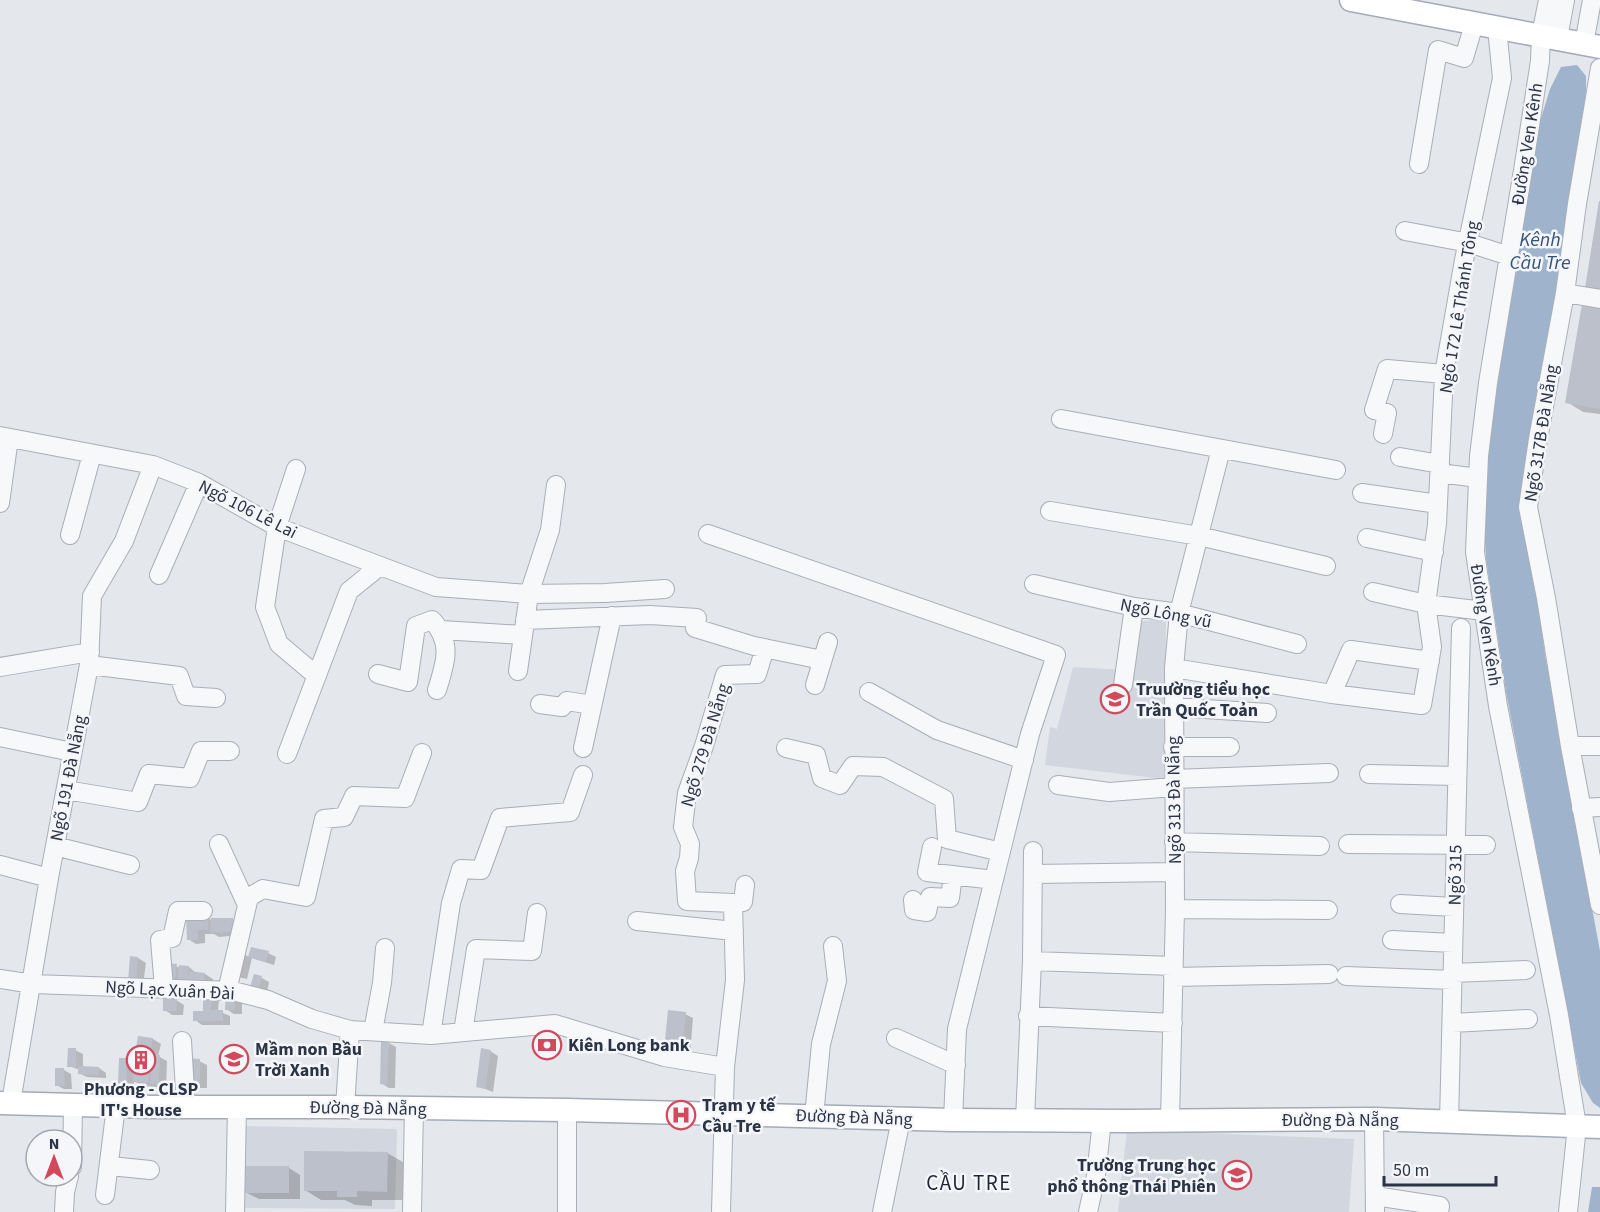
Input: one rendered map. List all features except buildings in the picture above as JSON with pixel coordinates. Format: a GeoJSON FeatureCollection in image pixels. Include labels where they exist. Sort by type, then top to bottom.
{"type":"FeatureCollection","features":[{"type":"Feature","properties":{"kind":"main road"},"geometry":{"type":"LineString","coordinates":[[1351,0],[1592,46]]}},
{"type":"Feature","properties":{"kind":"main road","name":"Đường Đà Nẵng"},"geometry":{"type":"LineString","coordinates":[[6,1102],[186,1107],[567,1110],[953,1120],[1374,1119],[1585,1126]]}},
{"type":"Feature","properties":{"kind":"street"},"geometry":{"type":"LineString","coordinates":[[1548,0],[1549,37]]}},
{"type":"Feature","properties":{"kind":"street"},"geometry":{"type":"LineString","coordinates":[[1549,37],[1565,0]]}},
{"type":"Feature","properties":{"kind":"street"},"geometry":{"type":"LineString","coordinates":[[1592,0],[1592,46]]}},
{"type":"Feature","properties":{"kind":"street"},"geometry":{"type":"LineString","coordinates":[[1419,164],[1438,50],[1464,58],[1474,24]]}},
{"type":"Feature","properties":{"kind":"street","name":"Ngõ 172 Lê Thánh Tông"},"geometry":{"type":"LineString","coordinates":[[1332,694],[1422,705],[1432,647],[1426,604],[1438,504],[1444,374],[1464,260],[1502,78],[1497,28]]}},
{"type":"Feature","properties":{"kind":"street","name":"Đường Ven Kênh"},"geometry":{"type":"LineString","coordinates":[[1549,37],[1538,72],[1488,383],[1478,478],[1475,552],[1498,706],[1559,1015],[1585,1126],[1568,1212]]}},
{"type":"Feature","properties":{"kind":"street","name":"Ngõ 317B Đà Nẵng"},"geometry":{"type":"LineString","coordinates":[[1600,68],[1577,204],[1565,293],[1528,507],[1546,598],[1581,808],[1596,867],[1600,905]]}},
{"type":"Feature","properties":{"kind":"street"},"geometry":{"type":"LineString","coordinates":[[1405,231],[1469,243],[1509,256]]}},
{"type":"Feature","properties":{"kind":"street"},"geometry":{"type":"LineString","coordinates":[[1565,293],[1600,299]]}},
{"type":"Feature","properties":{"kind":"street"},"geometry":{"type":"LineString","coordinates":[[1383,434],[1387,413],[1374,410],[1387,369],[1444,374]]}},
{"type":"Feature","properties":{"kind":"street"},"geometry":{"type":"LineString","coordinates":[[1061,418],[1336,470]]}},
{"type":"Feature","properties":{"kind":"street"},"geometry":{"type":"LineString","coordinates":[[0,503],[4,437]]}},
{"type":"Feature","properties":{"kind":"street","name":"Ngõ 106 Lê Lai"},"geometry":{"type":"LineString","coordinates":[[4,437],[153,465],[199,483],[278,527],[438,587],[529,594],[665,589]]}},
{"type":"Feature","properties":{"kind":"street","name":"Ngõ 313 Đà Nẵng"},"geometry":{"type":"LineString","coordinates":[[1170,1120],[1175,909],[1174,668],[1179,613],[1221,449]]}},
{"type":"Feature","properties":{"kind":"street"},"geometry":{"type":"LineString","coordinates":[[70,535],[92,454]]}},
{"type":"Feature","properties":{"kind":"street"},"geometry":{"type":"LineString","coordinates":[[1400,457],[1478,478]]}},
{"type":"Feature","properties":{"kind":"street","name":"Ngõ 191 Đà Nẵng"},"geometry":{"type":"LineString","coordinates":[[6,1102],[33,984],[49,878],[90,659],[92,596],[124,541],[153,465]]}},
{"type":"Feature","properties":{"kind":"street"},"geometry":{"type":"LineString","coordinates":[[296,469],[278,527],[265,607],[279,644],[317,676]]}},
{"type":"Feature","properties":{"kind":"street"},"geometry":{"type":"LineString","coordinates":[[159,576],[199,483]]}},
{"type":"Feature","properties":{"kind":"street"},"geometry":{"type":"LineString","coordinates":[[518,671],[529,594],[550,530],[556,485]]}},
{"type":"Feature","properties":{"kind":"street"},"geometry":{"type":"LineString","coordinates":[[1362,493],[1438,504]]}},
{"type":"Feature","properties":{"kind":"street"},"geometry":{"type":"LineString","coordinates":[[1050,511],[1199,536],[1326,566]]}},
{"type":"Feature","properties":{"kind":"street"},"geometry":{"type":"LineString","coordinates":[[708,534],[1056,655],[1024,760],[957,1029],[953,1120]]}},
{"type":"Feature","properties":{"kind":"street"},"geometry":{"type":"LineString","coordinates":[[1367,538],[1434,552]]}},
{"type":"Feature","properties":{"kind":"street"},"geometry":{"type":"LineString","coordinates":[[287,754],[349,591],[380,566]]}},
{"type":"Feature","properties":{"kind":"street","name":"Ngõ Lông vũ"},"geometry":{"type":"LineString","coordinates":[[1035,584],[1134,607],[1179,613],[1297,644]]}},
{"type":"Feature","properties":{"kind":"street"},"geometry":{"type":"LineString","coordinates":[[437,690],[447,657],[436,625],[438,587]]}},
{"type":"Feature","properties":{"kind":"street"},"geometry":{"type":"LineString","coordinates":[[1373,592],[1426,604],[1484,610]]}},
{"type":"Feature","properties":{"kind":"street"},"geometry":{"type":"LineString","coordinates":[[1123,685],[1134,607]]}},
{"type":"Feature","properties":{"kind":"street"},"geometry":{"type":"LineString","coordinates":[[378,674],[408,682],[416,626],[524,628],[612,616],[650,615],[697,618],[695,628],[765,648],[822,660]]}},
{"type":"Feature","properties":{"kind":"street"},"geometry":{"type":"LineString","coordinates":[[583,748],[612,616]]}},
{"type":"Feature","properties":{"kind":"street","name":"Ngõ 315"},"geometry":{"type":"LineString","coordinates":[[1449,1122],[1461,628]]}},
{"type":"Feature","properties":{"kind":"street"},"geometry":{"type":"LineString","coordinates":[[815,685],[828,642]]}},
{"type":"Feature","properties":{"kind":"street","name":"Ngõ 279 Đà Nẵng"},"geometry":{"type":"LineString","coordinates":[[733,903],[687,901],[685,871],[690,844],[683,827],[687,793],[725,675],[757,674],[765,648]]}},
{"type":"Feature","properties":{"kind":"street"},"geometry":{"type":"LineString","coordinates":[[1174,668],[1332,694],[1351,650],[1430,661]]}},
{"type":"Feature","properties":{"kind":"street"},"geometry":{"type":"LineString","coordinates":[[0,667],[90,659],[179,676],[186,696],[216,698]]}},
{"type":"Feature","properties":{"kind":"street"},"geometry":{"type":"LineString","coordinates":[[869,692],[937,730],[1024,760]]}},
{"type":"Feature","properties":{"kind":"street"},"geometry":{"type":"LineString","coordinates":[[540,704],[562,707],[567,701],[592,705]]}},
{"type":"Feature","properties":{"kind":"street"},"geometry":{"type":"LineString","coordinates":[[1174,707],[1267,713]]}},
{"type":"Feature","properties":{"kind":"street"},"geometry":{"type":"LineString","coordinates":[[0,737],[72,752]]}},
{"type":"Feature","properties":{"kind":"street"},"geometry":{"type":"LineString","coordinates":[[1570,746],[1600,746]]}},
{"type":"Feature","properties":{"kind":"street"},"geometry":{"type":"LineString","coordinates":[[1173,747],[1230,747]]}},
{"type":"Feature","properties":{"kind":"street"},"geometry":{"type":"LineString","coordinates":[[786,748],[816,755],[822,778],[840,785],[853,766],[884,767],[944,799],[947,838],[1001,852]]}},
{"type":"Feature","properties":{"kind":"street"},"geometry":{"type":"LineString","coordinates":[[66,790],[138,802],[150,774],[190,778],[201,751],[230,751]]}},
{"type":"Feature","properties":{"kind":"street"},"geometry":{"type":"LineString","coordinates":[[227,991],[249,897],[263,889],[306,897],[324,819],[344,817],[354,796],[405,798],[422,753]]}},
{"type":"Feature","properties":{"kind":"street"},"geometry":{"type":"LineString","coordinates":[[1058,785],[1109,792],[1174,783],[1329,773]]}},
{"type":"Feature","properties":{"kind":"street"},"geometry":{"type":"LineString","coordinates":[[1369,774],[1457,776]]}},
{"type":"Feature","properties":{"kind":"street"},"geometry":{"type":"LineString","coordinates":[[431,1035],[451,903],[461,868],[482,870],[500,818],[570,812],[583,775]]}},
{"type":"Feature","properties":{"kind":"street"},"geometry":{"type":"LineString","coordinates":[[1581,808],[1600,807]]}},
{"type":"Feature","properties":{"kind":"street"},"geometry":{"type":"LineString","coordinates":[[1174,842],[1320,846]]}},
{"type":"Feature","properties":{"kind":"street"},"geometry":{"type":"LineString","coordinates":[[219,844],[247,905]]}},
{"type":"Feature","properties":{"kind":"street"},"geometry":{"type":"LineString","coordinates":[[1348,844],[1486,845]]}},
{"type":"Feature","properties":{"kind":"street"},"geometry":{"type":"LineString","coordinates":[[55,846],[130,865]]}},
{"type":"Feature","properties":{"kind":"street"},"geometry":{"type":"LineString","coordinates":[[932,847],[927,872],[994,880]]}},
{"type":"Feature","properties":{"kind":"street"},"geometry":{"type":"LineString","coordinates":[[1025,1120],[1032,961],[1033,850]]}},
{"type":"Feature","properties":{"kind":"street"},"geometry":{"type":"LineString","coordinates":[[0,865],[49,878]]}},
{"type":"Feature","properties":{"kind":"street"},"geometry":{"type":"LineString","coordinates":[[1033,874],[1175,872]]}},
{"type":"Feature","properties":{"kind":"street"},"geometry":{"type":"LineString","coordinates":[[913,900],[914,910],[927,912],[930,897],[950,898],[953,875]]}},
{"type":"Feature","properties":{"kind":"street"},"geometry":{"type":"LineString","coordinates":[[721,1212],[725,1066],[735,980],[733,903],[742,902],[745,885]]}},
{"type":"Feature","properties":{"kind":"street"},"geometry":{"type":"LineString","coordinates":[[1400,904],[1454,907]]}},
{"type":"Feature","properties":{"kind":"street"},"geometry":{"type":"LineString","coordinates":[[1175,909],[1328,910]]}},
{"type":"Feature","properties":{"kind":"street"},"geometry":{"type":"LineString","coordinates":[[164,988],[160,940],[172,938],[178,911],[203,911]]}},
{"type":"Feature","properties":{"kind":"street"},"geometry":{"type":"LineString","coordinates":[[463,1032],[476,949],[532,951],[537,913]]}},
{"type":"Feature","properties":{"kind":"street"},"geometry":{"type":"LineString","coordinates":[[637,921],[734,931]]}},
{"type":"Feature","properties":{"kind":"street"},"geometry":{"type":"LineString","coordinates":[[1392,940],[1454,943]]}},
{"type":"Feature","properties":{"kind":"street"},"geometry":{"type":"LineString","coordinates":[[814,1116],[821,1044],[837,981],[833,946]]}},
{"type":"Feature","properties":{"kind":"street"},"geometry":{"type":"LineString","coordinates":[[373,1031],[382,983],[385,948]]}},
{"type":"Feature","properties":{"kind":"street"},"geometry":{"type":"LineString","coordinates":[[1032,961],[1173,971],[1337,975],[1453,977],[1526,970]]}},
{"type":"Feature","properties":{"kind":"street","name":"Ngõ Lạc Xuân Đài"},"geometry":{"type":"LineString","coordinates":[[0,979],[33,984],[227,991],[268,1000],[312,1019],[350,1030],[431,1035],[555,1024],[664,1057],[725,1066]]}},
{"type":"Feature","properties":{"kind":"street"},"geometry":{"type":"LineString","coordinates":[[1028,1016],[1173,1023]]}},
{"type":"Feature","properties":{"kind":"street"},"geometry":{"type":"LineString","coordinates":[[1452,1023],[1528,1019]]}},
{"type":"Feature","properties":{"kind":"street"},"geometry":{"type":"LineString","coordinates":[[345,1107],[350,1030]]}},
{"type":"Feature","properties":{"kind":"street"},"geometry":{"type":"LineString","coordinates":[[896,1038],[956,1065]]}},
{"type":"Feature","properties":{"kind":"street"},"geometry":{"type":"LineString","coordinates":[[182,1041],[186,1107]]}},
{"type":"Feature","properties":{"kind":"street"},"geometry":{"type":"LineString","coordinates":[[73,1105],[73,1128]]}},
{"type":"Feature","properties":{"kind":"street"},"geometry":{"type":"LineString","coordinates":[[105,1195],[116,1106]]}},
{"type":"Feature","properties":{"kind":"street"},"geometry":{"type":"LineString","coordinates":[[235,1212],[237,1107]]}},
{"type":"Feature","properties":{"kind":"street"},"geometry":{"type":"LineString","coordinates":[[412,1212],[414,1108]]}},
{"type":"Feature","properties":{"kind":"street"},"geometry":{"type":"LineString","coordinates":[[567,1110],[567,1212]]}},
{"type":"Feature","properties":{"kind":"street"},"geometry":{"type":"LineString","coordinates":[[882,1212],[901,1119]]}},
{"type":"Feature","properties":{"kind":"street"},"geometry":{"type":"LineString","coordinates":[[1374,1119],[1375,1204],[1440,1206],[1439,1212]]}},
{"type":"Feature","properties":{"kind":"street"},"geometry":{"type":"LineString","coordinates":[[1088,1212],[1096,1176],[1102,1120]]}},
{"type":"Feature","properties":{"kind":"street"},"geometry":{"type":"LineString","coordinates":[[110,1166],[150,1170]]}},
{"type":"Feature","properties":{"kind":"street"},"geometry":{"type":"LineString","coordinates":[[64,1212],[66,1188]]}},
{"type":"Feature","properties":{"kind":"shaded area","name":"Truường tiểu học Trần Quốc Toản"},"geometry":{"type":"Polygon","coordinates":[[[1166,619],[1164,779],[1045,765],[1050,727],[1057,729],[1073,667],[1123,670],[1131,622],[1166,619]]]}},
{"type":"Feature","properties":{"kind":"shaded area"},"geometry":{"type":"Polygon","coordinates":[[[243,1126],[397,1129],[395,1209],[241,1208],[243,1126]]]}},
{"type":"Feature","properties":{"kind":"shaded area","name":"Trường Trung học phổ thông Thái Phiên"},"geometry":{"type":"Polygon","coordinates":[[[1127,1130],[1354,1139],[1349,1212],[1118,1212],[1127,1130]]]}},
{"type":"Feature","properties":{"kind":"water","name":"Kênh Cầu Tre"},"geometry":{"type":"Polygon","coordinates":[[[1577,65],[1586,76],[1586,92],[1571,210],[1524,491],[1545,655],[1600,951],[1600,1108],[1593,1103],[1581,1083],[1506,692],[1486,558],[1484,529],[1490,421],[1534,141],[1550,89],[1561,67],[1577,65]]]}},
{"type":"Feature","properties":{"kind":"water"},"geometry":{"type":"Polygon","coordinates":[[[1592,1187],[1600,1187],[1600,1212],[1588,1212],[1592,1187]]]}},
{"type":"Feature","properties":{"kind":"place","name":"Truường tiểu học Trần Quốc Toản"},"geometry":{"type":"Point","coordinates":[1115,699]}},
{"type":"Feature","properties":{"kind":"place","name":"Kiên Long bank"},"geometry":{"type":"Point","coordinates":[547,1045]}},
{"type":"Feature","properties":{"kind":"place","name":"Mầm non Bầu Trời Xanh"},"geometry":{"type":"Point","coordinates":[234,1059]}},
{"type":"Feature","properties":{"kind":"place","name":"Phương - CLSP IT's House"},"geometry":{"type":"Point","coordinates":[141,1060]}},
{"type":"Feature","properties":{"kind":"place","name":"Trạm y tế Cầu Tre"},"geometry":{"type":"Point","coordinates":[681,1115]}},
{"type":"Feature","properties":{"kind":"place","name":"Trường Trung học phổ thông Thái Phiên"},"geometry":{"type":"Point","coordinates":[1237,1175]}},
{"type":"Feature","properties":{"kind":"district","name":"CẦU TRE"},"geometry":{"type":"Point","coordinates":[969,1183]}}]}
